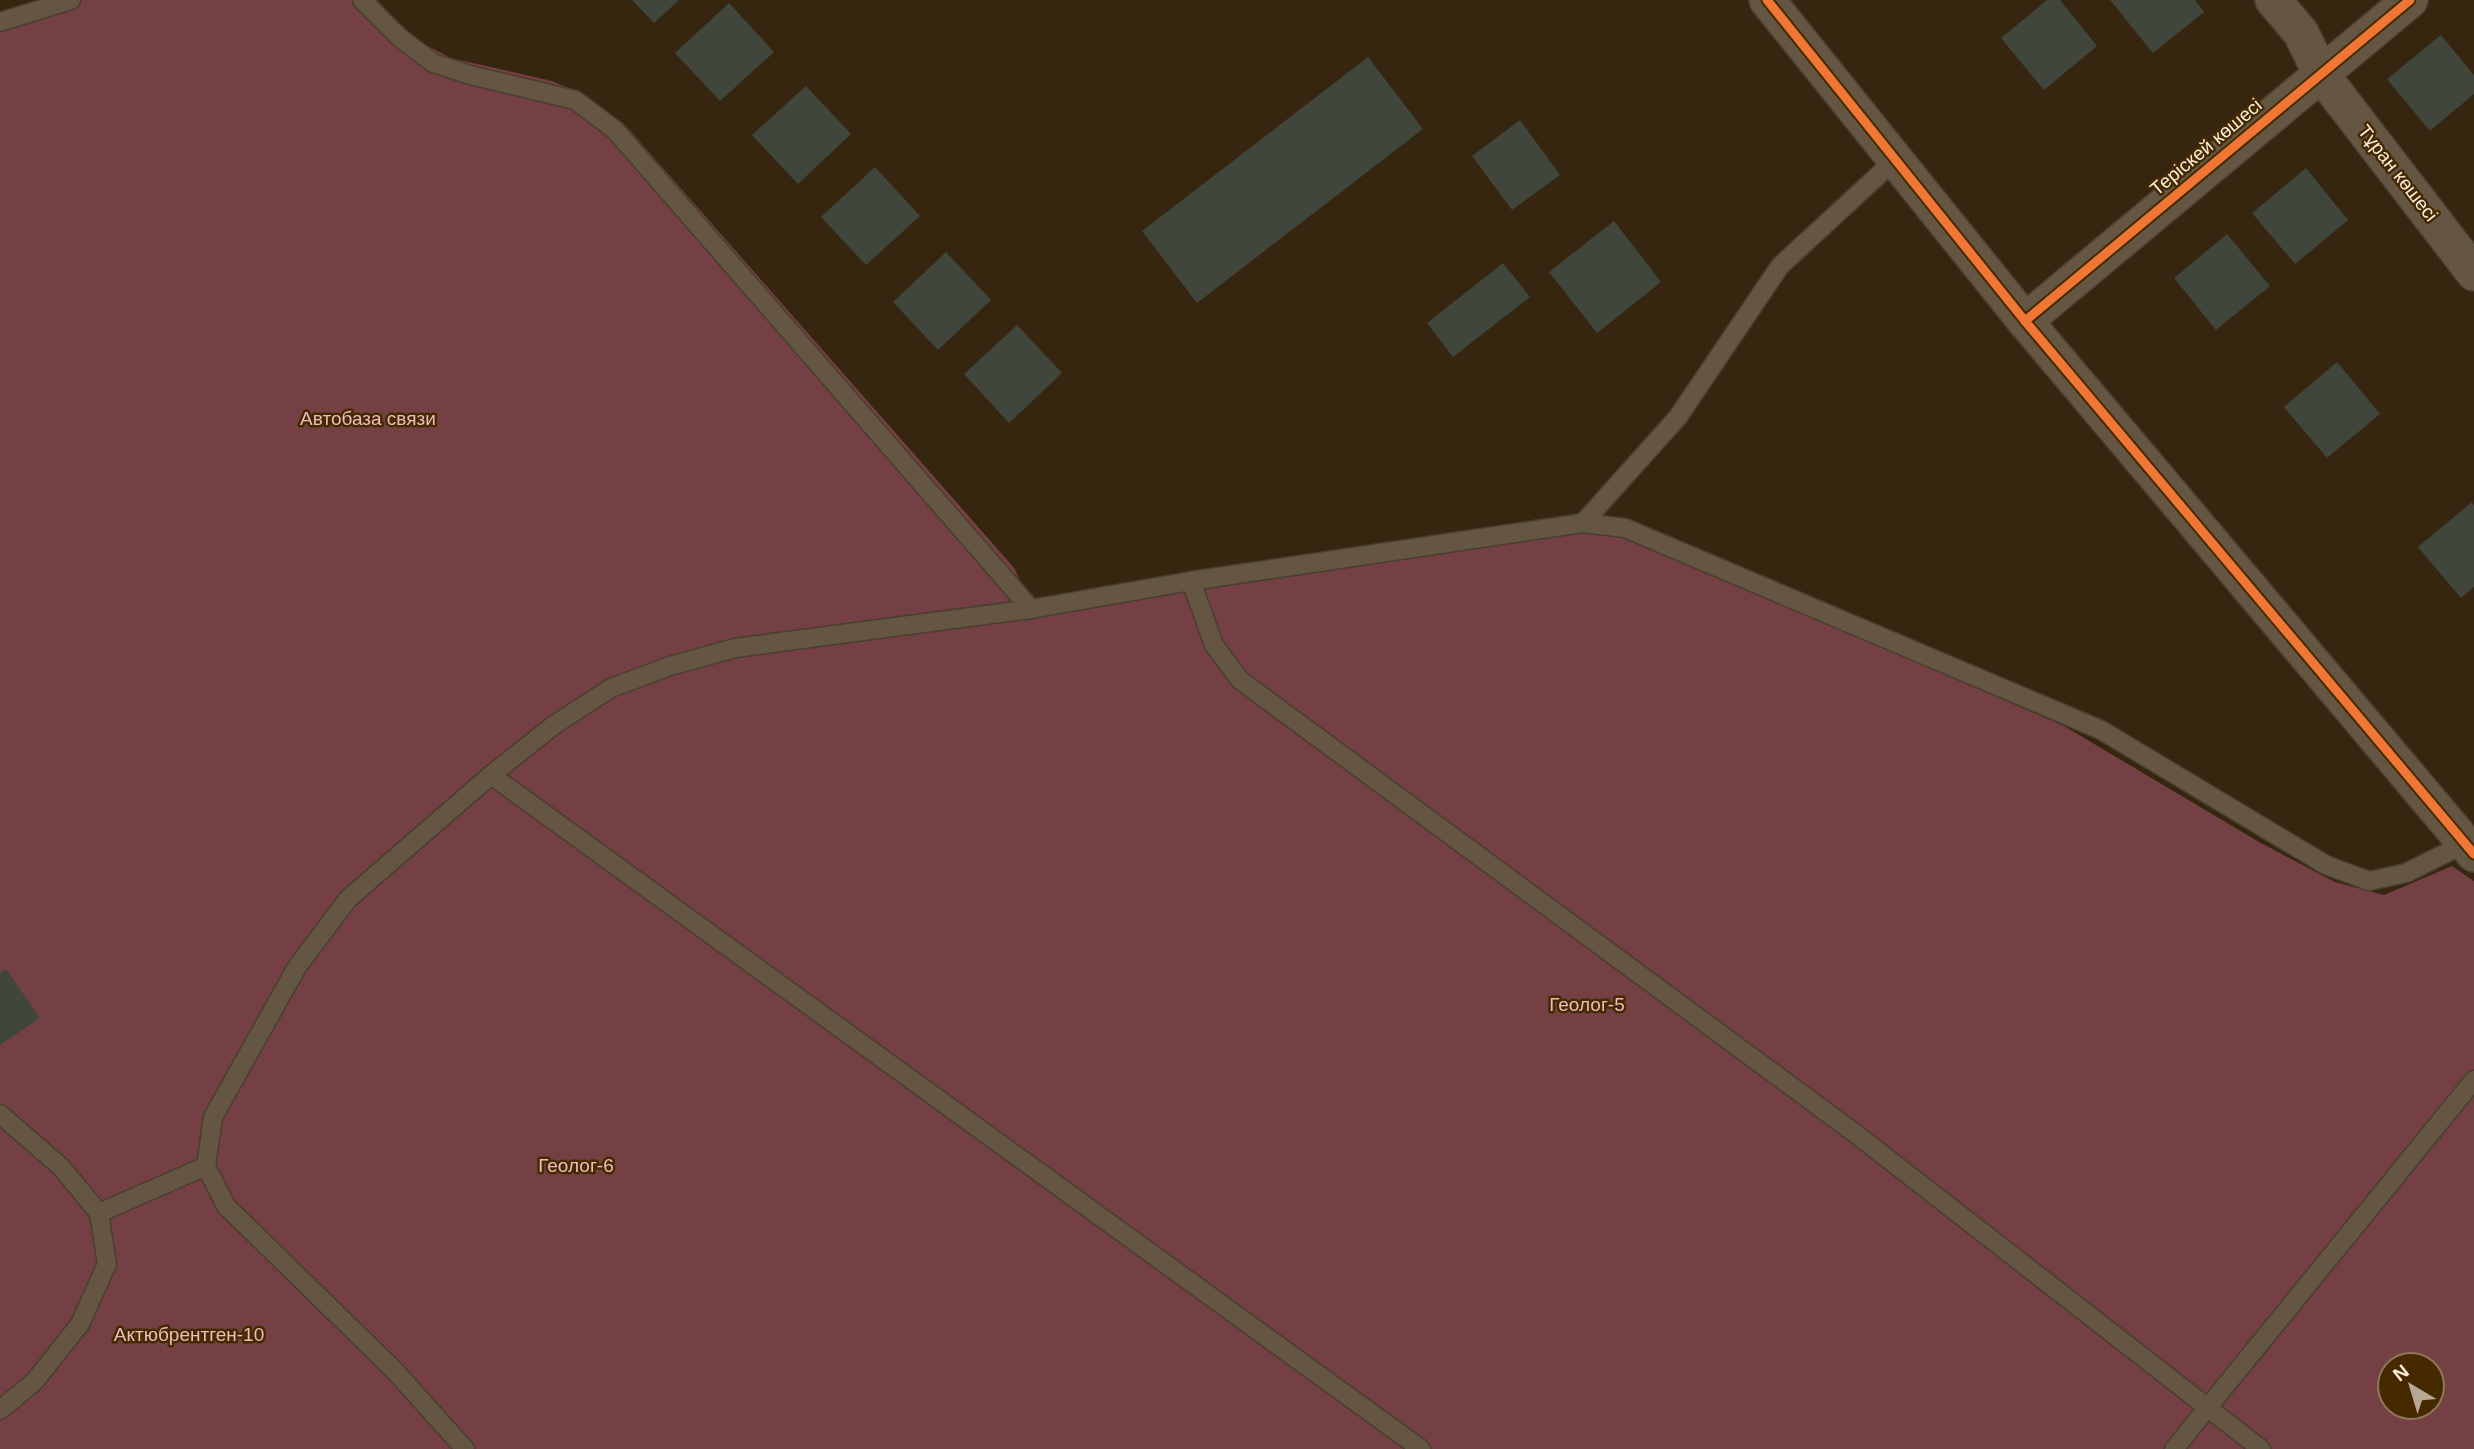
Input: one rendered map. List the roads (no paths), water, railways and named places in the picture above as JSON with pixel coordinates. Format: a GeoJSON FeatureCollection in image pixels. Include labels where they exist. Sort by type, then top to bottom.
{"type":"FeatureCollection","features":[{"type":"Feature","properties":{"kind":"street"},"geometry":{"type":"LineString","coordinates":[[1767,0],[2025,321],[2470,848]]}},
{"type":"Feature","properties":{"kind":"street","name":"Тұран көшесі"},"geometry":{"type":"LineString","coordinates":[[2273,0],[2301,33],[2321,74],[2474,273]]}},
{"type":"Feature","properties":{"kind":"street","name":"Теріскей көшесі"},"geometry":{"type":"LineString","coordinates":[[2025,321],[2410,0]]}},
{"type":"Feature","properties":{"kind":"lane"},"geometry":{"type":"LineString","coordinates":[[0,22],[71,0]]}},
{"type":"Feature","properties":{"kind":"lane"},"geometry":{"type":"LineString","coordinates":[[362,0],[399,37],[433,62],[470,75],[575,100],[615,130],[1031,609]]}},
{"type":"Feature","properties":{"kind":"lane"},"geometry":{"type":"LineString","coordinates":[[1583,523],[1678,417],[1780,266],[1896,159]]}},
{"type":"Feature","properties":{"kind":"lane"},"geometry":{"type":"LineString","coordinates":[[465,1449],[394,1370],[226,1206],[206,1166],[213,1116],[298,967],[348,899],[491,775],[554,725],[611,688],[670,666],[735,648],[1031,609],[1191,581],[1583,523],[1625,528],[2101,730],[2326,866],[2370,881],[2406,873],[2470,848]]}},
{"type":"Feature","properties":{"kind":"lane"},"geometry":{"type":"LineString","coordinates":[[1191,581],[1214,645],[1240,680],[1856,1134],[2261,1449]]}},
{"type":"Feature","properties":{"kind":"lane"},"geometry":{"type":"LineString","coordinates":[[491,775],[1421,1449]]}},
{"type":"Feature","properties":{"kind":"lane"},"geometry":{"type":"LineString","coordinates":[[2174,1449],[2474,1080]]}},
{"type":"Feature","properties":{"kind":"lane"},"geometry":{"type":"LineString","coordinates":[[0,1114],[61,1167],[99,1213],[107,1264],[80,1324],[34,1382],[0,1410]]}},
{"type":"Feature","properties":{"kind":"lane"},"geometry":{"type":"LineString","coordinates":[[99,1213],[206,1166]]}},
{"type":"Feature","properties":{"kind":"park label","name":"Автобаза связи"},"geometry":{"type":"Point","coordinates":[368,418]}},
{"type":"Feature","properties":{"kind":"park label","name":"Геолог-5"},"geometry":{"type":"Point","coordinates":[1587,1004]}},
{"type":"Feature","properties":{"kind":"park label","name":"Геолог-6"},"geometry":{"type":"Point","coordinates":[576,1165]}},
{"type":"Feature","properties":{"kind":"park label","name":"Актюбрентген-10"},"geometry":{"type":"Point","coordinates":[189,1334]}}]}
